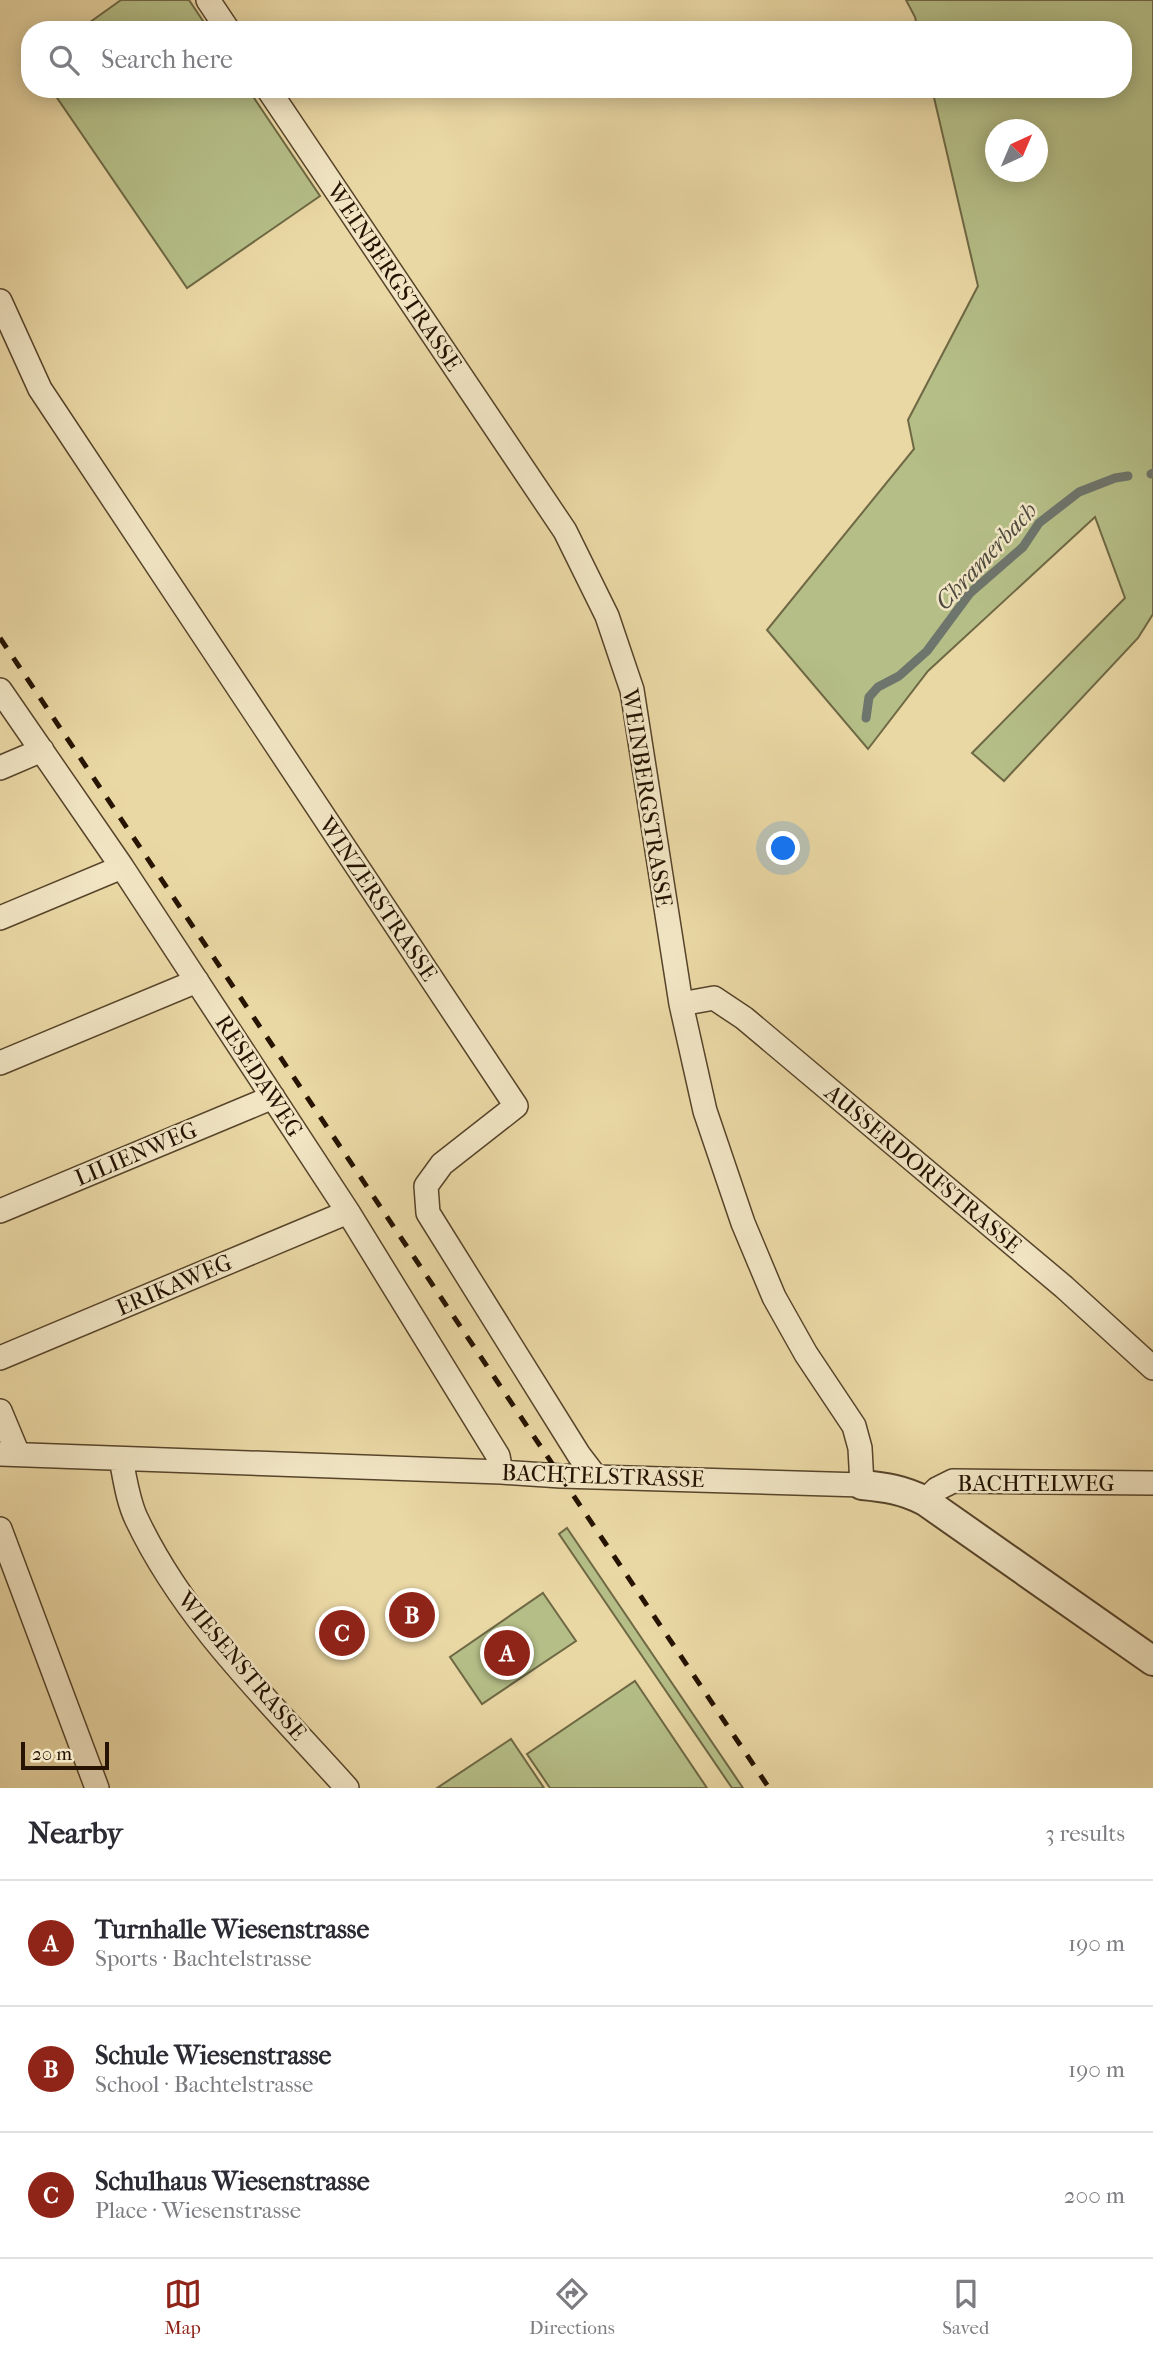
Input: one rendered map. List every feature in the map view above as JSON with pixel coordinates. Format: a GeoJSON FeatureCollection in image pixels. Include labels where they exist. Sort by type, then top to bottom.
{"type":"FeatureCollection","features":[{"type":"Feature","properties":{"kind":"street"},"geometry":{"type":"LineString","coordinates":[[208,0],[223,21]]}},
{"type":"Feature","properties":{"kind":"street","name":"WEINBERGSTRASSE"},"geometry":{"type":"LineString","coordinates":[[274,98],[565,531],[607,616],[632,690],[681,1004],[705,1111],[743,1223],[774,1297],[806,1354],[855,1426],[860,1448],[862,1485]]}},
{"type":"Feature","properties":{"kind":"street","name":"WINZERSTRASSE"},"geometry":{"type":"LineString","coordinates":[[0,301],[40,389],[516,1106],[442,1164],[426,1186],[428,1213],[579,1455],[595,1476]]}},
{"type":"Feature","properties":{"kind":"street","name":"RESEDAWEG"},"geometry":{"type":"LineString","coordinates":[[0,690],[122,867],[348,1212],[498,1456],[500,1472]]}},
{"type":"Feature","properties":{"kind":"street"},"geometry":{"type":"LineString","coordinates":[[0,768],[42,750]]}},
{"type":"Feature","properties":{"kind":"street"},"geometry":{"type":"LineString","coordinates":[[0,918],[122,867]]}},
{"type":"Feature","properties":{"kind":"street"},"geometry":{"type":"LineString","coordinates":[[0,1063],[197,981]]}},
{"type":"Feature","properties":{"kind":"street","name":"AUSSERDORFSTRASSE"},"geometry":{"type":"LineString","coordinates":[[681,1004],[714,998],[744,1018],[1064,1287],[1153,1368]]}},
{"type":"Feature","properties":{"kind":"street","name":"LILIENWEG"},"geometry":{"type":"LineString","coordinates":[[0,1210],[273,1097]]}},
{"type":"Feature","properties":{"kind":"street","name":"ERIKAWEG"},"geometry":{"type":"LineString","coordinates":[[0,1358],[348,1212]]}},
{"type":"Feature","properties":{"kind":"street"},"geometry":{"type":"LineString","coordinates":[[0,1411],[9,1454]]}},
{"type":"Feature","properties":{"kind":"street","name":"BACHTELSTRASSE"},"geometry":{"type":"LineString","coordinates":[[9,1454],[888,1487],[910,1493],[925,1502],[1153,1661]]}},
{"type":"Feature","properties":{"kind":"street","name":"WIESENSTRASSE"},"geometry":{"type":"LineString","coordinates":[[121,1459],[135,1518],[172,1583],[221,1647],[347,1788]]}},
{"type":"Feature","properties":{"kind":"street","name":"BACHTELWEG"},"geometry":{"type":"LineString","coordinates":[[925,1502],[937,1489],[953,1480],[1153,1483]]}},
{"type":"Feature","properties":{"kind":"street"},"geometry":{"type":"LineString","coordinates":[[0,1530],[97,1788]]}},
{"type":"Feature","properties":{"kind":"green space"},"geometry":{"type":"Polygon","coordinates":[[[121,0],[189,0],[203,21],[92,21],[121,0]]]}},
{"type":"Feature","properties":{"kind":"green space"},"geometry":{"type":"Polygon","coordinates":[[[906,0],[1153,0],[1153,614],[1138,638],[1004,781],[972,753],[1125,598],[1095,517],[928,671],[868,749],[767,630],[914,449],[908,420],[978,286],[934,98],[1132,98],[1132,21],[916,21],[906,0]]]}},
{"type":"Feature","properties":{"kind":"green space"},"geometry":{"type":"Polygon","coordinates":[[[57,98],[254,98],[320,196],[187,288],[57,98]]]}},
{"type":"Feature","properties":{"kind":"green space"},"geometry":{"type":"Polygon","coordinates":[[[567,1528],[743,1788],[732,1788],[559,1534],[567,1528]]]}},
{"type":"Feature","properties":{"kind":"green space"},"geometry":{"type":"Polygon","coordinates":[[[543,1593],[576,1641],[482,1704],[450,1657],[543,1593]]]}},
{"type":"Feature","properties":{"kind":"green space"},"geometry":{"type":"Polygon","coordinates":[[[635,1681],[707,1788],[550,1788],[527,1754],[635,1681]]]}},
{"type":"Feature","properties":{"kind":"green space"},"geometry":{"type":"Polygon","coordinates":[[[511,1739],[544,1788],[437,1788],[511,1739]]]}},
{"type":"Feature","properties":{"kind":"waterway","name":"Chramerbach"},"geometry":{"type":"LineString","coordinates":[[866,718],[869,697],[878,687],[899,676],[927,651],[970,593],[1023,547],[1039,523],[1079,492],[1115,478],[1128,476]]}},
{"type":"Feature","properties":{"kind":"railway"},"geometry":{"type":"LineString","coordinates":[[0,638],[769,1788]]}},
{"type":"Feature","properties":{"kind":"place","name":"Schule Wiesenstrasse"},"geometry":{"type":"Point","coordinates":[412,1615]}},
{"type":"Feature","properties":{"kind":"place","name":"Schulhaus Wiesenstrasse"},"geometry":{"type":"Point","coordinates":[342,1633]}},
{"type":"Feature","properties":{"kind":"place","name":"Turnhalle Wiesenstrasse"},"geometry":{"type":"Point","coordinates":[507,1653]}}]}
